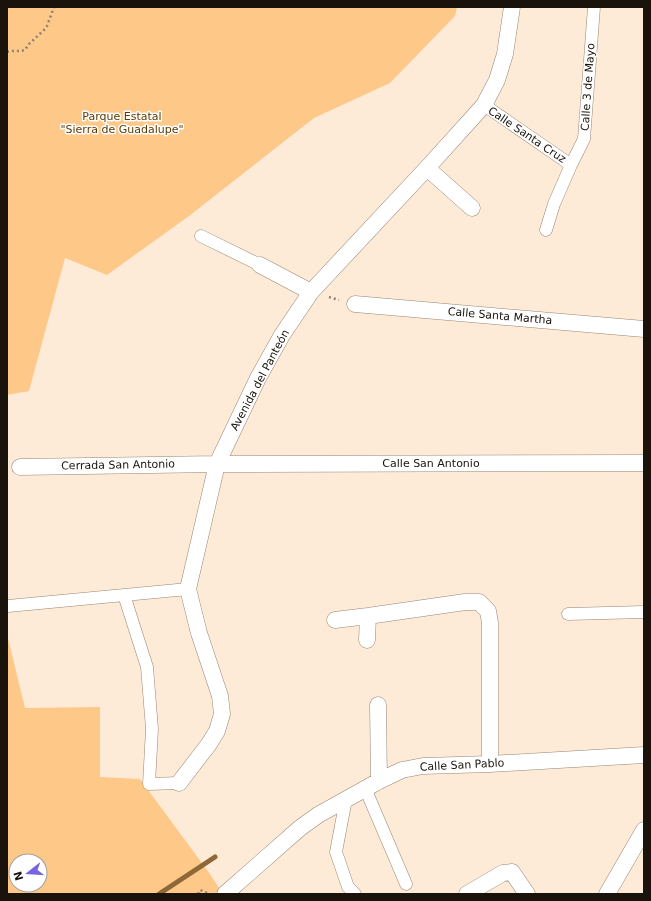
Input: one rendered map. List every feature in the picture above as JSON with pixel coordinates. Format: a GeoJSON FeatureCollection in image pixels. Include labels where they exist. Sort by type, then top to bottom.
{"type":"FeatureCollection","features":[{"type":"Feature","properties":{"kind":"street","name":"Avenida del Panteón"},"geometry":{"type":"LineString","coordinates":[[179,783],[209,744],[217,731],[222,714],[220,696],[199,633],[188,589],[217,464],[258,378],[282,335],[311,292],[484,105],[498,80],[512,7]]}},
{"type":"Feature","properties":{"kind":"street","name":"Calle 3 de Mayo"},"geometry":{"type":"LineString","coordinates":[[546,230],[554,204],[584,140],[594,7]]}},
{"type":"Feature","properties":{"kind":"street","name":"Calle Santa Cruz"},"geometry":{"type":"LineString","coordinates":[[484,105],[571,165]]}},
{"type":"Feature","properties":{"kind":"street"},"geometry":{"type":"LineString","coordinates":[[427,168],[472,208]]}},
{"type":"Feature","properties":{"kind":"street"},"geometry":{"type":"LineString","coordinates":[[201,236],[260,264],[311,292]]}},
{"type":"Feature","properties":{"kind":"street","name":"Calle Santa Martha"},"geometry":{"type":"LineString","coordinates":[[355,304],[644,328]]}},
{"type":"Feature","properties":{"kind":"street","name":"Calle San Antonio"},"geometry":{"type":"LineString","coordinates":[[217,464],[644,463]]}},
{"type":"Feature","properties":{"kind":"street","name":"Cerrada San Antonio"},"geometry":{"type":"LineString","coordinates":[[20,467],[217,464]]}},
{"type":"Feature","properties":{"kind":"street"},"geometry":{"type":"LineString","coordinates":[[8,606],[188,589]]}},
{"type":"Feature","properties":{"kind":"street"},"geometry":{"type":"LineString","coordinates":[[124,595],[146,667],[152,729],[149,784],[179,783]]}},
{"type":"Feature","properties":{"kind":"street"},"geometry":{"type":"LineString","coordinates":[[335,620],[465,602],[479,602],[488,611],[490,622],[490,764]]}},
{"type":"Feature","properties":{"kind":"street"},"geometry":{"type":"LineString","coordinates":[[568,614],[644,612]]}},
{"type":"Feature","properties":{"kind":"street"},"geometry":{"type":"LineString","coordinates":[[367,640],[368,616]]}},
{"type":"Feature","properties":{"kind":"street"},"geometry":{"type":"LineString","coordinates":[[378,705],[372,784],[406,884]]}},
{"type":"Feature","properties":{"kind":"street","name":"Calle San Pablo"},"geometry":{"type":"LineString","coordinates":[[226,894],[300,828],[372,784],[402,770],[423,766],[490,764],[644,755]]}},
{"type":"Feature","properties":{"kind":"street"},"geometry":{"type":"LineString","coordinates":[[346,799],[336,852],[348,892]]}},
{"type":"Feature","properties":{"kind":"street"},"geometry":{"type":"LineString","coordinates":[[607,894],[644,830]]}},
{"type":"Feature","properties":{"kind":"street"},"geometry":{"type":"LineString","coordinates":[[466,894],[503,873],[512,872],[527,894]]}},
{"type":"Feature","properties":{"kind":"path"},"geometry":{"type":"LineString","coordinates":[[7,52],[25,50],[29,44],[45,29],[54,7]]}},
{"type":"Feature","properties":{"kind":"path"},"geometry":{"type":"LineString","coordinates":[[311,292],[355,304]]}},
{"type":"Feature","properties":{"kind":"path"},"geometry":{"type":"LineString","coordinates":[[198,894],[200,890],[210,894]]}},
{"type":"Feature","properties":{"kind":"green space","name":"Parque Estatal \"Sierra de Guadalupe\""},"geometry":{"type":"Polygon","coordinates":[[[7,7],[457,7],[455,16],[390,83],[314,118],[189,216],[107,275],[65,258],[29,391],[7,395],[7,7]]]}},
{"type":"Feature","properties":{"kind":"green space"},"geometry":{"type":"Polygon","coordinates":[[[7,634],[25,708],[100,707],[100,777],[140,779],[223,894],[7,894],[7,634]]]}},
{"type":"Feature","properties":{"kind":"waterway"},"geometry":{"type":"LineString","coordinates":[[159,894],[215,857]]}}]}
